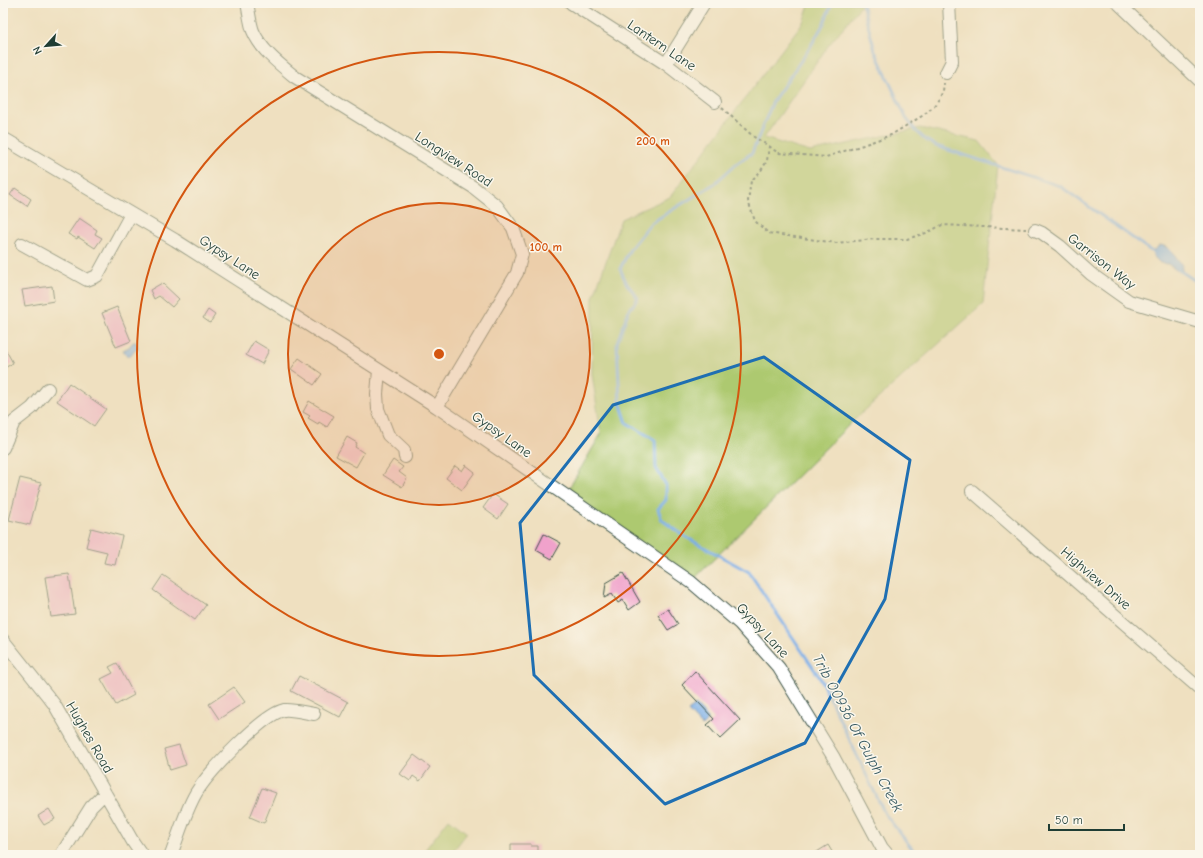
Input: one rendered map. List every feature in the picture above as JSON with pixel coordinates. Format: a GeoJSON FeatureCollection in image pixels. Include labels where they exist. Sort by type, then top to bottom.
{"type":"FeatureCollection","features":[{"type":"Feature","properties":{"kind":"street","name":"Longview Road"},"geometry":{"type":"LineString","coordinates":[[247,3],[253,31],[270,56],[295,77],[473,187],[497,206],[513,228],[522,254],[517,273],[437,407]]}},
{"type":"Feature","properties":{"kind":"street","name":"Lantern Lane"},"geometry":{"type":"LineString","coordinates":[[571,3],[666,64],[715,102]]}},
{"type":"Feature","properties":{"kind":"street"},"geometry":{"type":"LineString","coordinates":[[666,64],[704,3]]}},
{"type":"Feature","properties":{"kind":"street"},"geometry":{"type":"LineString","coordinates":[[946,73],[952,61],[949,3]]}},
{"type":"Feature","properties":{"kind":"street"},"geometry":{"type":"LineString","coordinates":[[1118,3],[1200,81]]}},
{"type":"Feature","properties":{"kind":"street","name":"Gypsy Lane"},"geometry":{"type":"LineString","coordinates":[[3,138],[175,240],[437,407],[691,582],[740,624],[779,668],[834,758],[882,848],[888,855]]}},
{"type":"Feature","properties":{"kind":"street"},"geometry":{"type":"LineString","coordinates":[[22,244],[87,280],[97,276],[132,214]]}},
{"type":"Feature","properties":{"kind":"street","name":"Garrison Way"},"geometry":{"type":"LineString","coordinates":[[1035,230],[1042,233],[1060,246],[1091,274],[1129,302],[1200,322]]}},
{"type":"Feature","properties":{"kind":"street"},"geometry":{"type":"LineString","coordinates":[[378,370],[378,409],[388,435],[404,450],[406,457]]}},
{"type":"Feature","properties":{"kind":"street"},"geometry":{"type":"LineString","coordinates":[[3,448],[14,422],[32,408],[48,389]]}},
{"type":"Feature","properties":{"kind":"street","name":"Highview Drive"},"geometry":{"type":"LineString","coordinates":[[972,490],[1200,689]]}},
{"type":"Feature","properties":{"kind":"street","name":"Hughes Road"},"geometry":{"type":"LineString","coordinates":[[3,640],[54,704],[142,855]]}},
{"type":"Feature","properties":{"kind":"street"},"geometry":{"type":"LineString","coordinates":[[171,855],[185,817],[196,793],[225,756],[257,726],[284,710],[314,714]]}},
{"type":"Feature","properties":{"kind":"street"},"geometry":{"type":"LineString","coordinates":[[61,855],[90,807],[105,793]]}},
{"type":"Feature","properties":{"kind":"path"},"geometry":{"type":"LineString","coordinates":[[715,102],[754,137],[778,152],[826,157],[891,135],[922,116],[939,99],[943,91],[946,73]]}},
{"type":"Feature","properties":{"kind":"path"},"geometry":{"type":"LineString","coordinates":[[769,146],[767,161],[760,172],[751,181],[748,201],[755,221],[768,233],[836,243],[875,239],[907,239],[926,233],[942,225],[1035,230]]}},
{"type":"Feature","properties":{"kind":"highlighted area"},"geometry":{"type":"Polygon","coordinates":[[[764,357],[910,460],[885,599],[805,743],[665,804],[534,675],[520,523],[613,405],[764,357]]]}},
{"type":"Feature","properties":{"kind":"green space"},"geometry":{"type":"Polygon","coordinates":[[[810,3],[863,3],[828,46],[764,138],[810,152],[920,128],[979,141],[998,165],[983,304],[853,421],[691,582],[565,495],[601,434],[592,374],[593,298],[621,219],[670,197],[803,22],[810,3]]]}},
{"type":"Feature","properties":{"kind":"green space"},"geometry":{"type":"Polygon","coordinates":[[[449,819],[467,833],[450,855],[421,855],[449,819]]]}},
{"type":"Feature","properties":{"kind":"water"},"geometry":{"type":"Polygon","coordinates":[[[1160,245],[1167,247],[1172,252],[1182,265],[1182,271],[1176,270],[1168,264],[1160,263],[1153,256],[1153,251],[1160,245]]]}},
{"type":"Feature","properties":{"kind":"water"},"geometry":{"type":"Polygon","coordinates":[[[133,342],[136,342],[138,348],[128,357],[123,350],[129,347],[133,342]]]}},
{"type":"Feature","properties":{"kind":"water"},"geometry":{"type":"Polygon","coordinates":[[[696,705],[709,719],[702,726],[688,711],[696,705]]]}},
{"type":"Feature","properties":{"kind":"building"},"geometry":{"type":"Polygon","coordinates":[[[15,188],[31,199],[27,206],[10,195],[15,188]]]}},
{"type":"Feature","properties":{"kind":"building"},"geometry":{"type":"Polygon","coordinates":[[[79,218],[97,230],[95,234],[102,238],[95,248],[78,237],[77,239],[68,234],[79,218]]]}},
{"type":"Feature","properties":{"kind":"building"},"geometry":{"type":"Polygon","coordinates":[[[162,283],[179,299],[172,307],[159,296],[154,299],[150,290],[162,283]]]}},
{"type":"Feature","properties":{"kind":"building"},"geometry":{"type":"Polygon","coordinates":[[[52,286],[54,301],[25,306],[22,290],[52,286]]]}},
{"type":"Feature","properties":{"kind":"building"},"geometry":{"type":"Polygon","coordinates":[[[117,307],[131,341],[116,347],[102,313],[117,307]]]}},
{"type":"Feature","properties":{"kind":"building"},"geometry":{"type":"Polygon","coordinates":[[[208,310],[215,315],[210,323],[203,318],[208,310]]]}},
{"type":"Feature","properties":{"kind":"building"},"geometry":{"type":"Polygon","coordinates":[[[254,341],[269,350],[262,364],[246,355],[254,341]]]}},
{"type":"Feature","properties":{"kind":"building"},"geometry":{"type":"Polygon","coordinates":[[[3,345],[13,363],[3,369],[3,345]]]}},
{"type":"Feature","properties":{"kind":"building"},"geometry":{"type":"Polygon","coordinates":[[[299,358],[322,374],[314,385],[291,369],[299,358]]]}},
{"type":"Feature","properties":{"kind":"building"},"geometry":{"type":"Polygon","coordinates":[[[69,383],[106,409],[94,426],[57,401],[69,383]]]}},
{"type":"Feature","properties":{"kind":"building"},"geometry":{"type":"Polygon","coordinates":[[[309,401],[334,416],[327,427],[308,418],[310,416],[303,412],[309,401]]]}},
{"type":"Feature","properties":{"kind":"building"},"geometry":{"type":"Polygon","coordinates":[[[347,437],[357,443],[355,447],[364,453],[356,467],[336,456],[347,437]]]}},
{"type":"Feature","properties":{"kind":"building"},"geometry":{"type":"Polygon","coordinates":[[[393,460],[403,467],[399,472],[407,478],[402,487],[383,475],[393,460]]]}},
{"type":"Feature","properties":{"kind":"building"},"geometry":{"type":"Polygon","coordinates":[[[466,465],[475,472],[462,490],[446,478],[455,466],[462,471],[466,465]]]}},
{"type":"Feature","properties":{"kind":"building"},"geometry":{"type":"Polygon","coordinates":[[[20,478],[41,483],[30,525],[9,520],[20,478]]]}},
{"type":"Feature","properties":{"kind":"building"},"geometry":{"type":"Polygon","coordinates":[[[493,494],[508,504],[498,519],[483,508],[493,494]]]}},
{"type":"Feature","properties":{"kind":"building"},"geometry":{"type":"Polygon","coordinates":[[[91,528],[122,536],[115,565],[104,563],[107,552],[86,547],[91,528]]]}},
{"type":"Feature","properties":{"kind":"building"},"geometry":{"type":"Polygon","coordinates":[[[544,534],[561,543],[552,559],[536,550],[544,534]]]}},
{"type":"Feature","properties":{"kind":"building"},"geometry":{"type":"Polygon","coordinates":[[[623,573],[640,602],[629,610],[623,600],[618,603],[612,594],[604,598],[606,583],[623,573]]]}},
{"type":"Feature","properties":{"kind":"building"},"geometry":{"type":"Polygon","coordinates":[[[69,574],[75,614],[51,617],[45,577],[69,574]]]}},
{"type":"Feature","properties":{"kind":"building"},"geometry":{"type":"Polygon","coordinates":[[[163,575],[206,605],[195,620],[153,590],[163,575]]]}},
{"type":"Feature","properties":{"kind":"building"},"geometry":{"type":"Polygon","coordinates":[[[668,609],[678,624],[668,630],[658,615],[668,609]]]}},
{"type":"Feature","properties":{"kind":"building"},"geometry":{"type":"Polygon","coordinates":[[[117,663],[134,695],[116,705],[101,679],[113,673],[109,667],[117,663]]]}},
{"type":"Feature","properties":{"kind":"building"},"geometry":{"type":"Polygon","coordinates":[[[695,671],[740,720],[720,739],[707,725],[714,719],[682,685],[695,671]]]}},
{"type":"Feature","properties":{"kind":"building"},"geometry":{"type":"Polygon","coordinates":[[[299,676],[348,702],[340,717],[291,691],[299,676]]]}},
{"type":"Feature","properties":{"kind":"building"},"geometry":{"type":"Polygon","coordinates":[[[234,687],[245,702],[219,719],[209,704],[234,687]]]}},
{"type":"Feature","properties":{"kind":"building"},"geometry":{"type":"Polygon","coordinates":[[[179,745],[186,765],[170,770],[164,749],[179,745]]]}},
{"type":"Feature","properties":{"kind":"building"},"geometry":{"type":"Polygon","coordinates":[[[414,755],[430,767],[420,781],[413,776],[410,781],[400,774],[414,755]]]}},
{"type":"Feature","properties":{"kind":"building"},"geometry":{"type":"Polygon","coordinates":[[[262,788],[276,793],[264,823],[250,817],[262,788]]]}},
{"type":"Feature","properties":{"kind":"building"},"geometry":{"type":"Polygon","coordinates":[[[49,809],[55,819],[44,825],[38,816],[49,809]]]}},
{"type":"Feature","properties":{"kind":"building"},"geometry":{"type":"Polygon","coordinates":[[[511,844],[531,844],[531,846],[538,846],[538,855],[511,855],[511,844]]]}},
{"type":"Feature","properties":{"kind":"building"},"geometry":{"type":"Polygon","coordinates":[[[828,845],[834,855],[812,855],[828,845]]]}},
{"type":"Feature","properties":{"kind":"waterway","name":"Trib 00936 Of Gulph Creek"},"geometry":{"type":"LineString","coordinates":[[832,3],[824,23],[809,49],[773,101],[752,153],[736,164],[714,184],[651,223],[630,249],[620,269],[627,284],[638,298],[628,312],[617,343],[620,402],[627,423],[655,440],[656,468],[666,485],[666,500],[658,509],[662,520],[684,536],[749,572],[820,678],[885,814],[917,855]]}},
{"type":"Feature","properties":{"kind":"waterway"},"geometry":{"type":"LineString","coordinates":[[862,3],[875,51],[906,118],[916,131],[926,140],[936,146],[1060,186],[1155,254]]}},
{"type":"Feature","properties":{"kind":"waterway"},"geometry":{"type":"LineString","coordinates":[[1176,268],[1200,284]]}}]}
